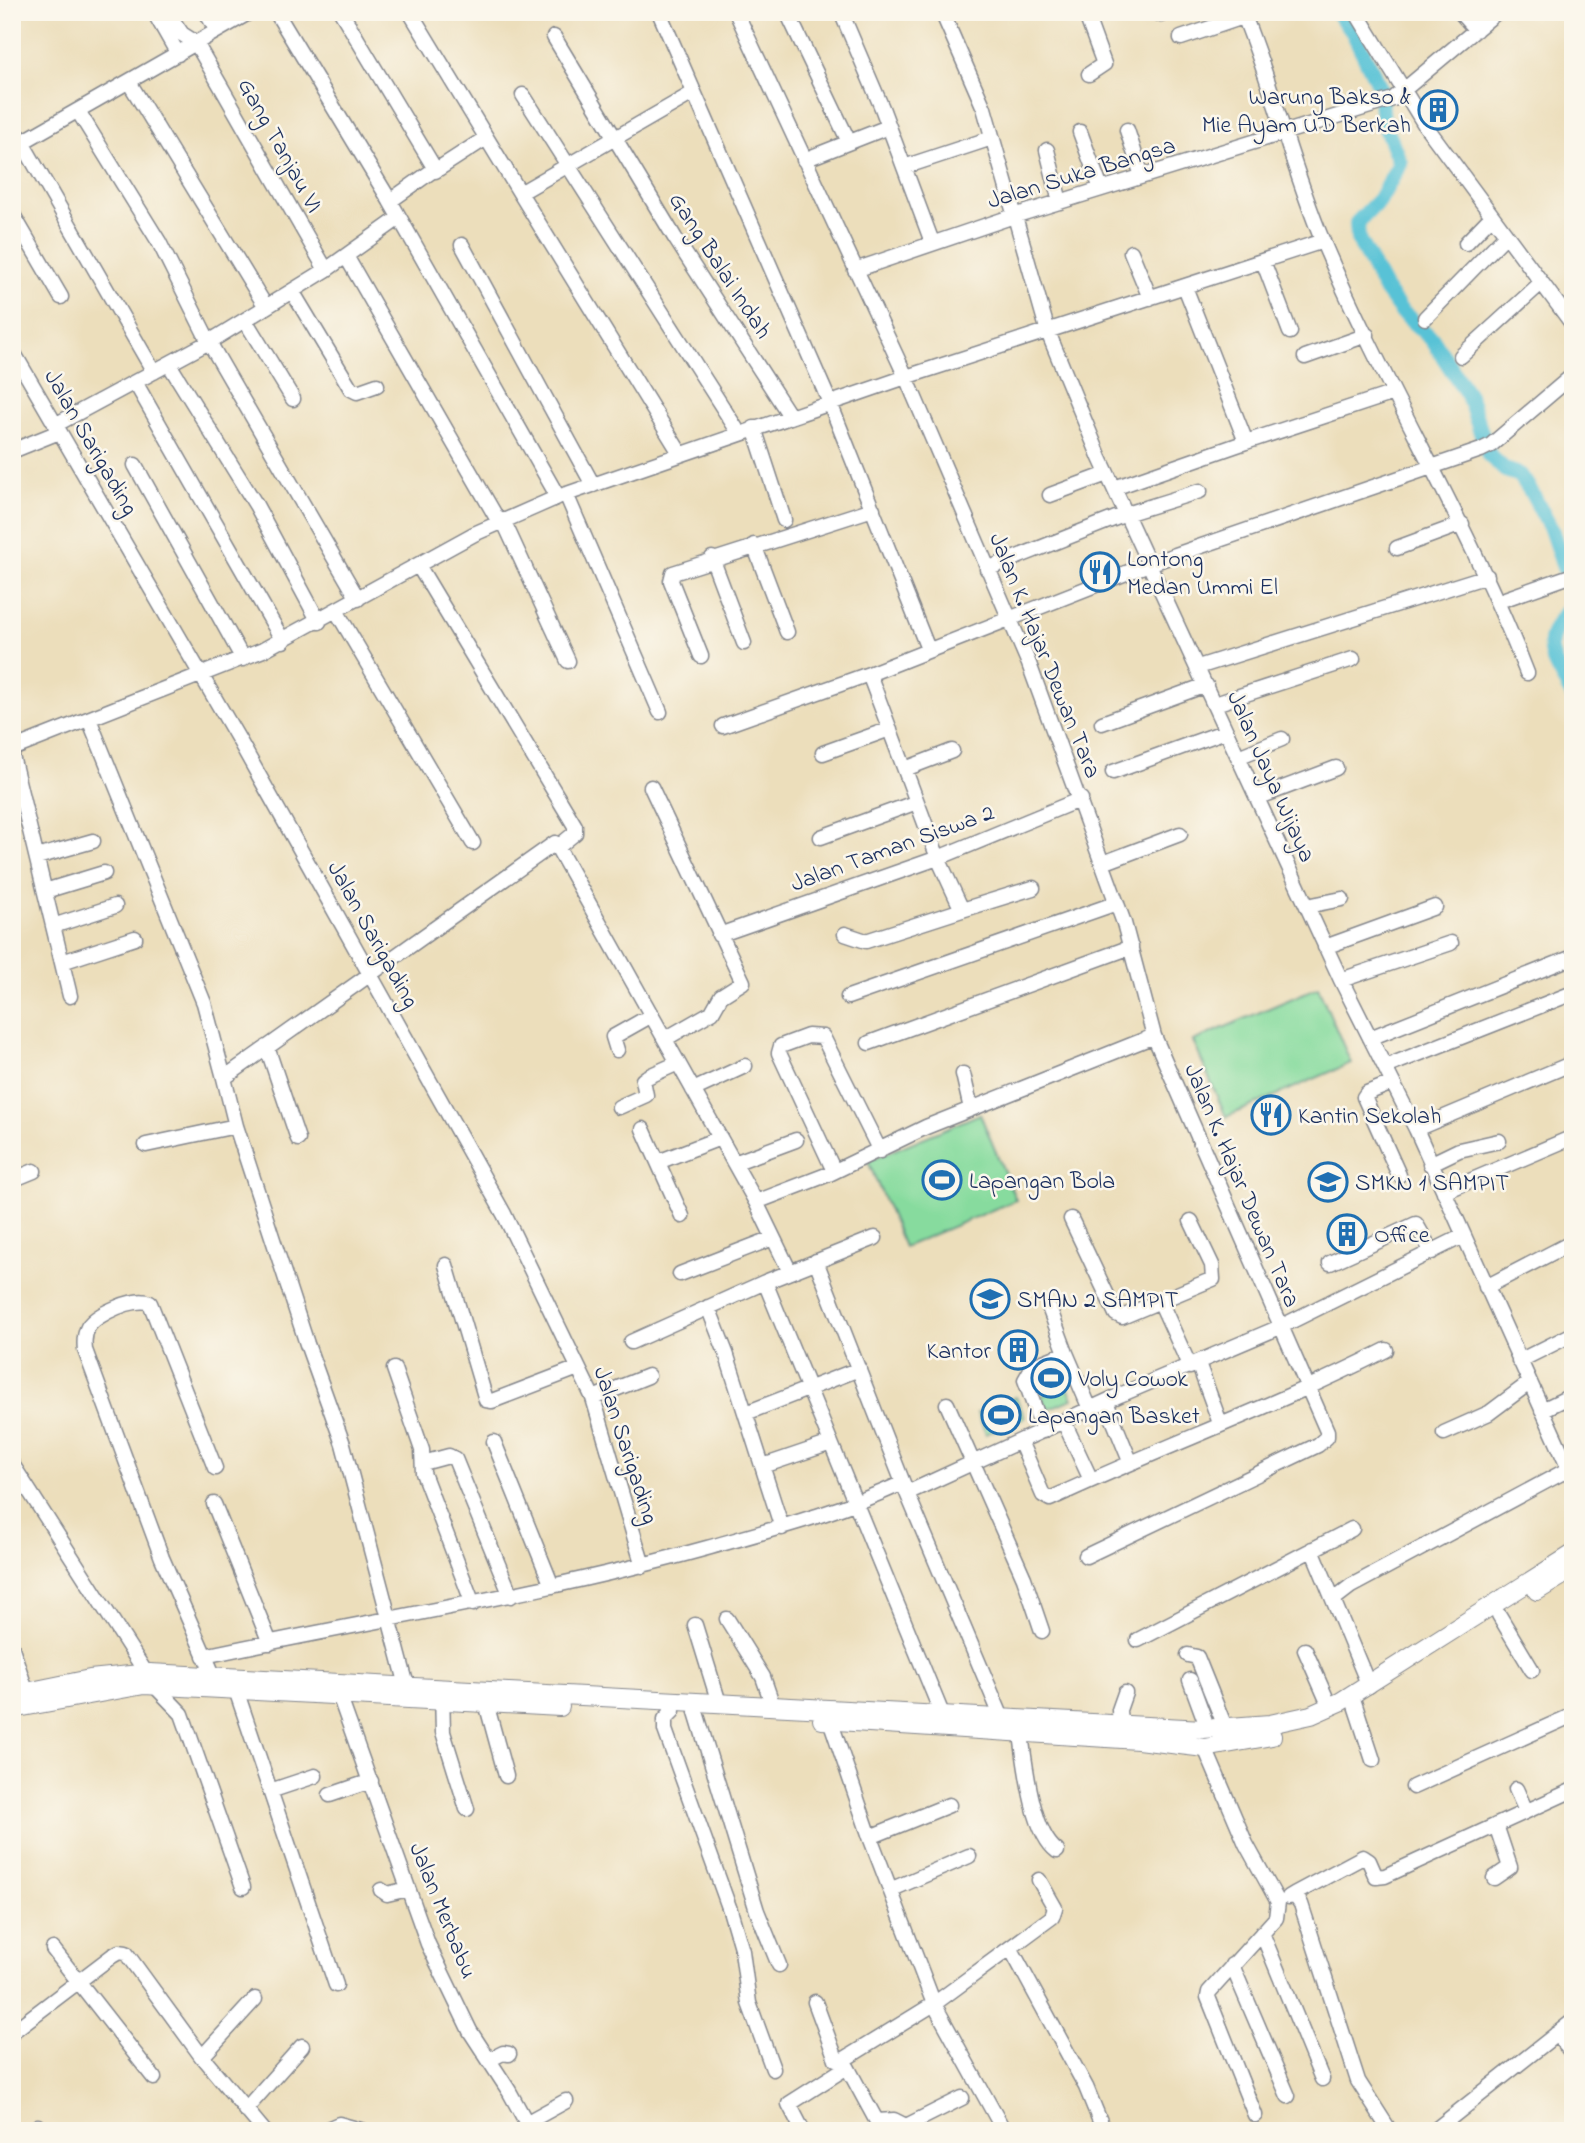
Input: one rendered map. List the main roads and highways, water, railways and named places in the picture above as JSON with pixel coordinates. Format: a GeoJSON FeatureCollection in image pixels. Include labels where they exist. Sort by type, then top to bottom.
{"type":"FeatureCollection","features":[{"type":"Feature","properties":{"kind":"main road"},"geometry":{"type":"LineString","coordinates":[[20,1700],[90,1679],[214,1677],[339,1695],[442,1694],[719,1703],[773,1706],[830,1720],[943,1722],[1002,1718],[1217,1729],[1301,1718],[1353,1701],[1369,1686],[1573,1554]]}},
{"type":"Feature","properties":{"kind":"main road"},"geometry":{"type":"LineString","coordinates":[[150,1679],[236,1690],[287,1686],[407,1686],[486,1703],[696,1712],[805,1713],[943,1722],[1021,1734],[1138,1740],[1205,1748],[1300,1731],[1573,1569]]}},
{"type":"Feature","properties":{"kind":"waterway"},"geometry":{"type":"LineString","coordinates":[[1337,12],[1353,32],[1380,88],[1383,121],[1400,163],[1380,199],[1357,223],[1358,239],[1384,288],[1401,311],[1432,339],[1468,395],[1489,455],[1505,470],[1520,475],[1530,490],[1551,529],[1573,594]]}},
{"type":"Feature","properties":{"kind":"waterway"},"geometry":{"type":"LineString","coordinates":[[1573,603],[1562,617],[1551,640],[1553,659],[1573,696]]}},
{"type":"Feature","properties":{"kind":"place","name":"Warung Bakso & Mie Ayam UD Berkah"},"geometry":{"type":"Point","coordinates":[1438,110]}},
{"type":"Feature","properties":{"kind":"place","name":"Lontong Medan Ummi El"},"geometry":{"type":"Point","coordinates":[1100,572]}},
{"type":"Feature","properties":{"kind":"place","name":"Kantin Sekolah"},"geometry":{"type":"Point","coordinates":[1271,1115]}},
{"type":"Feature","properties":{"kind":"place","name":"Lapangan Bola"},"geometry":{"type":"Point","coordinates":[942,1180]}},
{"type":"Feature","properties":{"kind":"place","name":"SMKN 1 SAMPIT"},"geometry":{"type":"Point","coordinates":[1328,1182]}},
{"type":"Feature","properties":{"kind":"place","name":"Office"},"geometry":{"type":"Point","coordinates":[1347,1234]}},
{"type":"Feature","properties":{"kind":"place","name":"SMAN 2 SAMPIT"},"geometry":{"type":"Point","coordinates":[990,1299]}},
{"type":"Feature","properties":{"kind":"place","name":"Kantor"},"geometry":{"type":"Point","coordinates":[1018,1350]}},
{"type":"Feature","properties":{"kind":"place","name":"Voly Cowok"},"geometry":{"type":"Point","coordinates":[1051,1378]}},
{"type":"Feature","properties":{"kind":"place","name":"Lapangan Basket"},"geometry":{"type":"Point","coordinates":[1001,1415]}}]}
